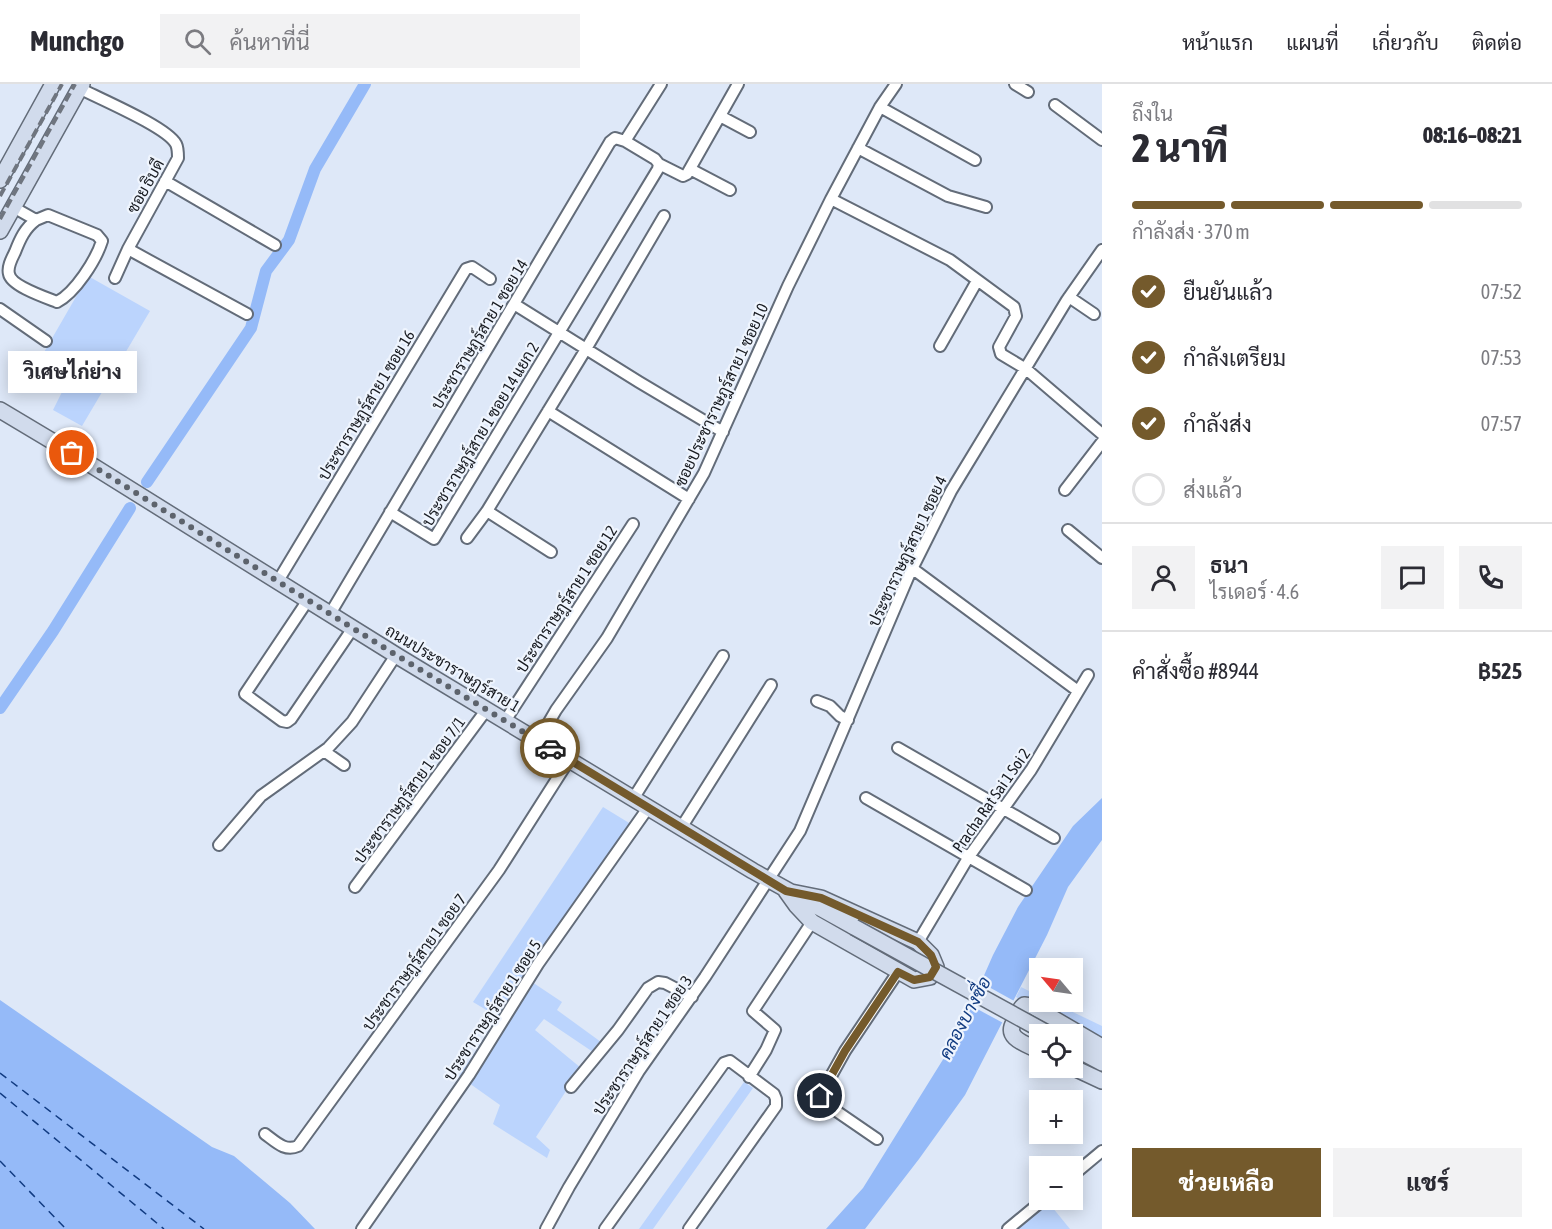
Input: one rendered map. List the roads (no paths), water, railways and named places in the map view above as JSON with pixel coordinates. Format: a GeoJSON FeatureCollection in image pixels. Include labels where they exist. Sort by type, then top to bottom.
{"type":"FeatureCollection","features":[{"type":"Feature","properties":{"kind":"main road"},"geometry":{"type":"LineString","coordinates":[[0,180],[53,84]]}},
{"type":"Feature","properties":{"kind":"main road"},"geometry":{"type":"LineString","coordinates":[[0,231],[81,86]]}},
{"type":"Feature","properties":{"kind":"main road","name":"ถนนประชาราษฎร์สาย 1"},"geometry":{"type":"LineString","coordinates":[[0,410],[396,655],[786,891],[1031,1024]]}},
{"type":"Feature","properties":{"kind":"main road"},"geometry":{"type":"LineString","coordinates":[[786,891],[821,898],[918,942],[935,962],[936,967],[930,977],[914,980],[898,972],[812,922],[786,891]]}},
{"type":"Feature","properties":{"kind":"main road"},"geometry":{"type":"LineString","coordinates":[[1029,1046],[1015,1039],[1011,1032],[1011,1026],[1024,1005],[1032,1006],[1063,1024]]}},
{"type":"Feature","properties":{"kind":"main road"},"geometry":{"type":"LineString","coordinates":[[1083,1036],[1102,1047]]}},
{"type":"Feature","properties":{"kind":"main road"},"geometry":{"type":"LineString","coordinates":[[1083,1053],[1102,1063]]}},
{"type":"Feature","properties":{"kind":"main road"},"geometry":{"type":"LineString","coordinates":[[1083,1072],[1102,1081]]}},
{"type":"Feature","properties":{"kind":"street","name":"ประชาราษฎร์สาย 1 ซอย 14"},"geometry":{"type":"LineString","coordinates":[[330,614],[610,142],[615,138],[625,141],[661,84]]}},
{"type":"Feature","properties":{"kind":"street"},"geometry":{"type":"LineString","coordinates":[[625,141],[659,164],[683,176],[687,174],[738,84]]}},
{"type":"Feature","properties":{"kind":"street","name":"ซอยประชาราษฎร์สาย 1 ซอย 10"},"geometry":{"type":"LineString","coordinates":[[538,741],[556,710],[607,638],[704,473],[788,286],[858,148],[880,107],[896,84]]}},
{"type":"Feature","properties":{"kind":"street"},"geometry":{"type":"LineString","coordinates":[[1015,84],[1028,92]]}},
{"type":"Feature","properties":{"kind":"street","name":"ซอย ธิบดี"},"geometry":{"type":"LineString","coordinates":[[81,86],[162,130],[177,145],[178,158],[128,249],[116,278]]}},
{"type":"Feature","properties":{"kind":"street"},"geometry":{"type":"LineString","coordinates":[[1055,105],[1102,140]]}},
{"type":"Feature","properties":{"kind":"street"},"geometry":{"type":"LineString","coordinates":[[880,107],[975,160]]}},
{"type":"Feature","properties":{"kind":"street"},"geometry":{"type":"LineString","coordinates":[[720,116],[750,132]]}},
{"type":"Feature","properties":{"kind":"street"},"geometry":{"type":"LineString","coordinates":[[858,148],[948,196],[986,207]]}},
{"type":"Feature","properties":{"kind":"street"},"geometry":{"type":"LineString","coordinates":[[559,332],[659,164]]}},
{"type":"Feature","properties":{"kind":"street"},"geometry":{"type":"LineString","coordinates":[[690,169],[730,190]]}},
{"type":"Feature","properties":{"kind":"street"},"geometry":{"type":"LineString","coordinates":[[165,181],[275,245]]}},
{"type":"Feature","properties":{"kind":"street"},"geometry":{"type":"LineString","coordinates":[[831,199],[950,260],[1014,307],[1016,316],[999,347],[1001,354],[1026,369],[1102,434]]}},
{"type":"Feature","properties":{"kind":"street"},"geometry":{"type":"LineString","coordinates":[[13,207],[36,220]]}},
{"type":"Feature","properties":{"kind":"street"},"geometry":{"type":"LineString","coordinates":[[48,215],[97,235],[102,241],[76,286],[66,298],[57,302],[12,281],[9,275],[9,268],[22,237],[28,226],[36,220],[48,215]]}},
{"type":"Feature","properties":{"kind":"street"},"geometry":{"type":"LineString","coordinates":[[467,538],[487,511],[664,216]]}},
{"type":"Feature","properties":{"kind":"street"},"geometry":{"type":"LineString","coordinates":[[128,249],[247,314]]}},
{"type":"Feature","properties":{"kind":"street","name":"ประชาราษฎร์สาย 1 ซอย 4"},"geometry":{"type":"LineString","coordinates":[[768,880],[800,831],[913,569],[951,491],[1069,297],[1102,250]]}},
{"type":"Feature","properties":{"kind":"street","name":"ประชาราษฎร์สาย 1 ซอย 16"},"geometry":{"type":"LineString","coordinates":[[278,581],[466,269],[472,267],[490,279]]}},
{"type":"Feature","properties":{"kind":"street"},"geometry":{"type":"LineString","coordinates":[[940,346],[977,281]]}},
{"type":"Feature","properties":{"kind":"street"},"geometry":{"type":"LineString","coordinates":[[1069,297],[1094,314]]}},
{"type":"Feature","properties":{"kind":"street"},"geometry":{"type":"LineString","coordinates":[[514,304],[723,432]]}},
{"type":"Feature","properties":{"kind":"street"},"geometry":{"type":"LineString","coordinates":[[0,309],[46,341]]}},
{"type":"Feature","properties":{"kind":"street","name":"ประชาราษฎร์สาย 1 ซอย 14 แยก 2"},"geometry":{"type":"LineString","coordinates":[[390,512],[434,539],[559,332]]}},
{"type":"Feature","properties":{"kind":"street"},"geometry":{"type":"LineString","coordinates":[[548,411],[689,499]]}},
{"type":"Feature","properties":{"kind":"street"},"geometry":{"type":"LineString","coordinates":[[1065,490],[1102,442]]}},
{"type":"Feature","properties":{"kind":"street"},"geometry":{"type":"LineString","coordinates":[[487,511],[551,552]]}},
{"type":"Feature","properties":{"kind":"street","name":"ประชาราษฎร์สาย 1 ซอย 12"},"geometry":{"type":"LineString","coordinates":[[505,721],[633,524]]}},
{"type":"Feature","properties":{"kind":"street"},"geometry":{"type":"LineString","coordinates":[[1068,530],[1102,558]]}},
{"type":"Feature","properties":{"kind":"street"},"geometry":{"type":"LineString","coordinates":[[913,569],[1077,691]]}},
{"type":"Feature","properties":{"kind":"street"},"geometry":{"type":"LineString","coordinates":[[308,600],[245,693],[282,721],[287,722],[291,719],[353,628]]}},
{"type":"Feature","properties":{"kind":"street"},"geometry":{"type":"LineString","coordinates":[[219,845],[261,796],[324,751],[352,722],[396,655]]}},
{"type":"Feature","properties":{"kind":"street"},"geometry":{"type":"LineString","coordinates":[[633,799],[723,656]]}},
{"type":"Feature","properties":{"kind":"street","name":"Pracha Rat Sai 1 Soi 2"},"geometry":{"type":"LineString","coordinates":[[918,942],[969,858],[1031,770],[1088,675]]}},
{"type":"Feature","properties":{"kind":"street"},"geometry":{"type":"LineString","coordinates":[[681,828],[771,685]]}},
{"type":"Feature","properties":{"kind":"street"},"geometry":{"type":"LineString","coordinates":[[817,701],[830,706],[848,720]]}},
{"type":"Feature","properties":{"kind":"street","name":"ประชาราษฎร์สาย 1 ซอย 7/1"},"geometry":{"type":"LineString","coordinates":[[355,887],[487,710]]}},
{"type":"Feature","properties":{"kind":"street"},"geometry":{"type":"LineString","coordinates":[[898,748],[1054,838]]}},
{"type":"Feature","properties":{"kind":"street"},"geometry":{"type":"LineString","coordinates":[[324,751],[344,765]]}},
{"type":"Feature","properties":{"kind":"street","name":"ประชาราษฎร์สาย 1 ซอย 7"},"geometry":{"type":"LineString","coordinates":[[266,1134],[285,1148],[291,1149],[298,1146],[499,870],[569,760]]}},
{"type":"Feature","properties":{"kind":"street"},"geometry":{"type":"LineString","coordinates":[[866,798],[1026,890]]}},
{"type":"Feature","properties":{"kind":"street","name":"ประชาราษฎร์สาย 1 ซอย 5"},"geometry":{"type":"LineString","coordinates":[[362,1229],[469,1074],[538,964],[648,808]]}},
{"type":"Feature","properties":{"kind":"street","name":"ประชาราษฎร์สาย 1 ซอย 3"},"geometry":{"type":"LineString","coordinates":[[546,1229],[639,1071],[692,997],[768,880]]}},
{"type":"Feature","properties":{"kind":"street"},"geometry":{"type":"LineString","coordinates":[[749,1077],[766,1050],[775,1030],[753,1011],[812,922]]}},
{"type":"Feature","properties":{"kind":"street"},"geometry":{"type":"LineString","coordinates":[[877,1139],[826,1104],[821,1094],[845,1051],[898,972]]}},
{"type":"Feature","properties":{"kind":"street"},"geometry":{"type":"LineString","coordinates":[[571,1088],[618,1030],[648,988],[658,982],[665,983],[692,997]]}},
{"type":"Feature","properties":{"kind":"street"},"geometry":{"type":"LineString","coordinates":[[605,1229],[724,1063],[730,1061],[774,1094],[776,1106],[689,1229]]}},
{"type":"Feature","properties":{"kind":"street"},"geometry":{"type":"LineString","coordinates":[[1083,1167],[1102,1151]]}},
{"type":"Feature","properties":{"kind":"street"},"geometry":{"type":"LineString","coordinates":[[1008,1229],[1031,1210]]}},
{"type":"Feature","properties":{"kind":"waterway"},"geometry":{"type":"LineString","coordinates":[[147,482],[251,328],[266,271],[289,240],[315,169],[365,84]]}},
{"type":"Feature","properties":{"kind":"waterway"},"geometry":{"type":"LineString","coordinates":[[0,708],[53,631],[130,508]]}},
{"type":"Feature","properties":{"kind":"railway"},"geometry":{"type":"LineString","coordinates":[[0,196],[62,84]]}},
{"type":"Feature","properties":{"kind":"railway"},"geometry":{"type":"LineString","coordinates":[[0,219],[75,84]]}},
{"type":"Feature","properties":{"kind":"place","name":"วิเศษไก่ย่าง"},"geometry":{"type":"Point","coordinates":[72,453]}},
{"type":"Feature","properties":{"kind":"water label","name":"คลองบางซื่อ"},"geometry":{"type":"Point","coordinates":[965,1018]}}]}
